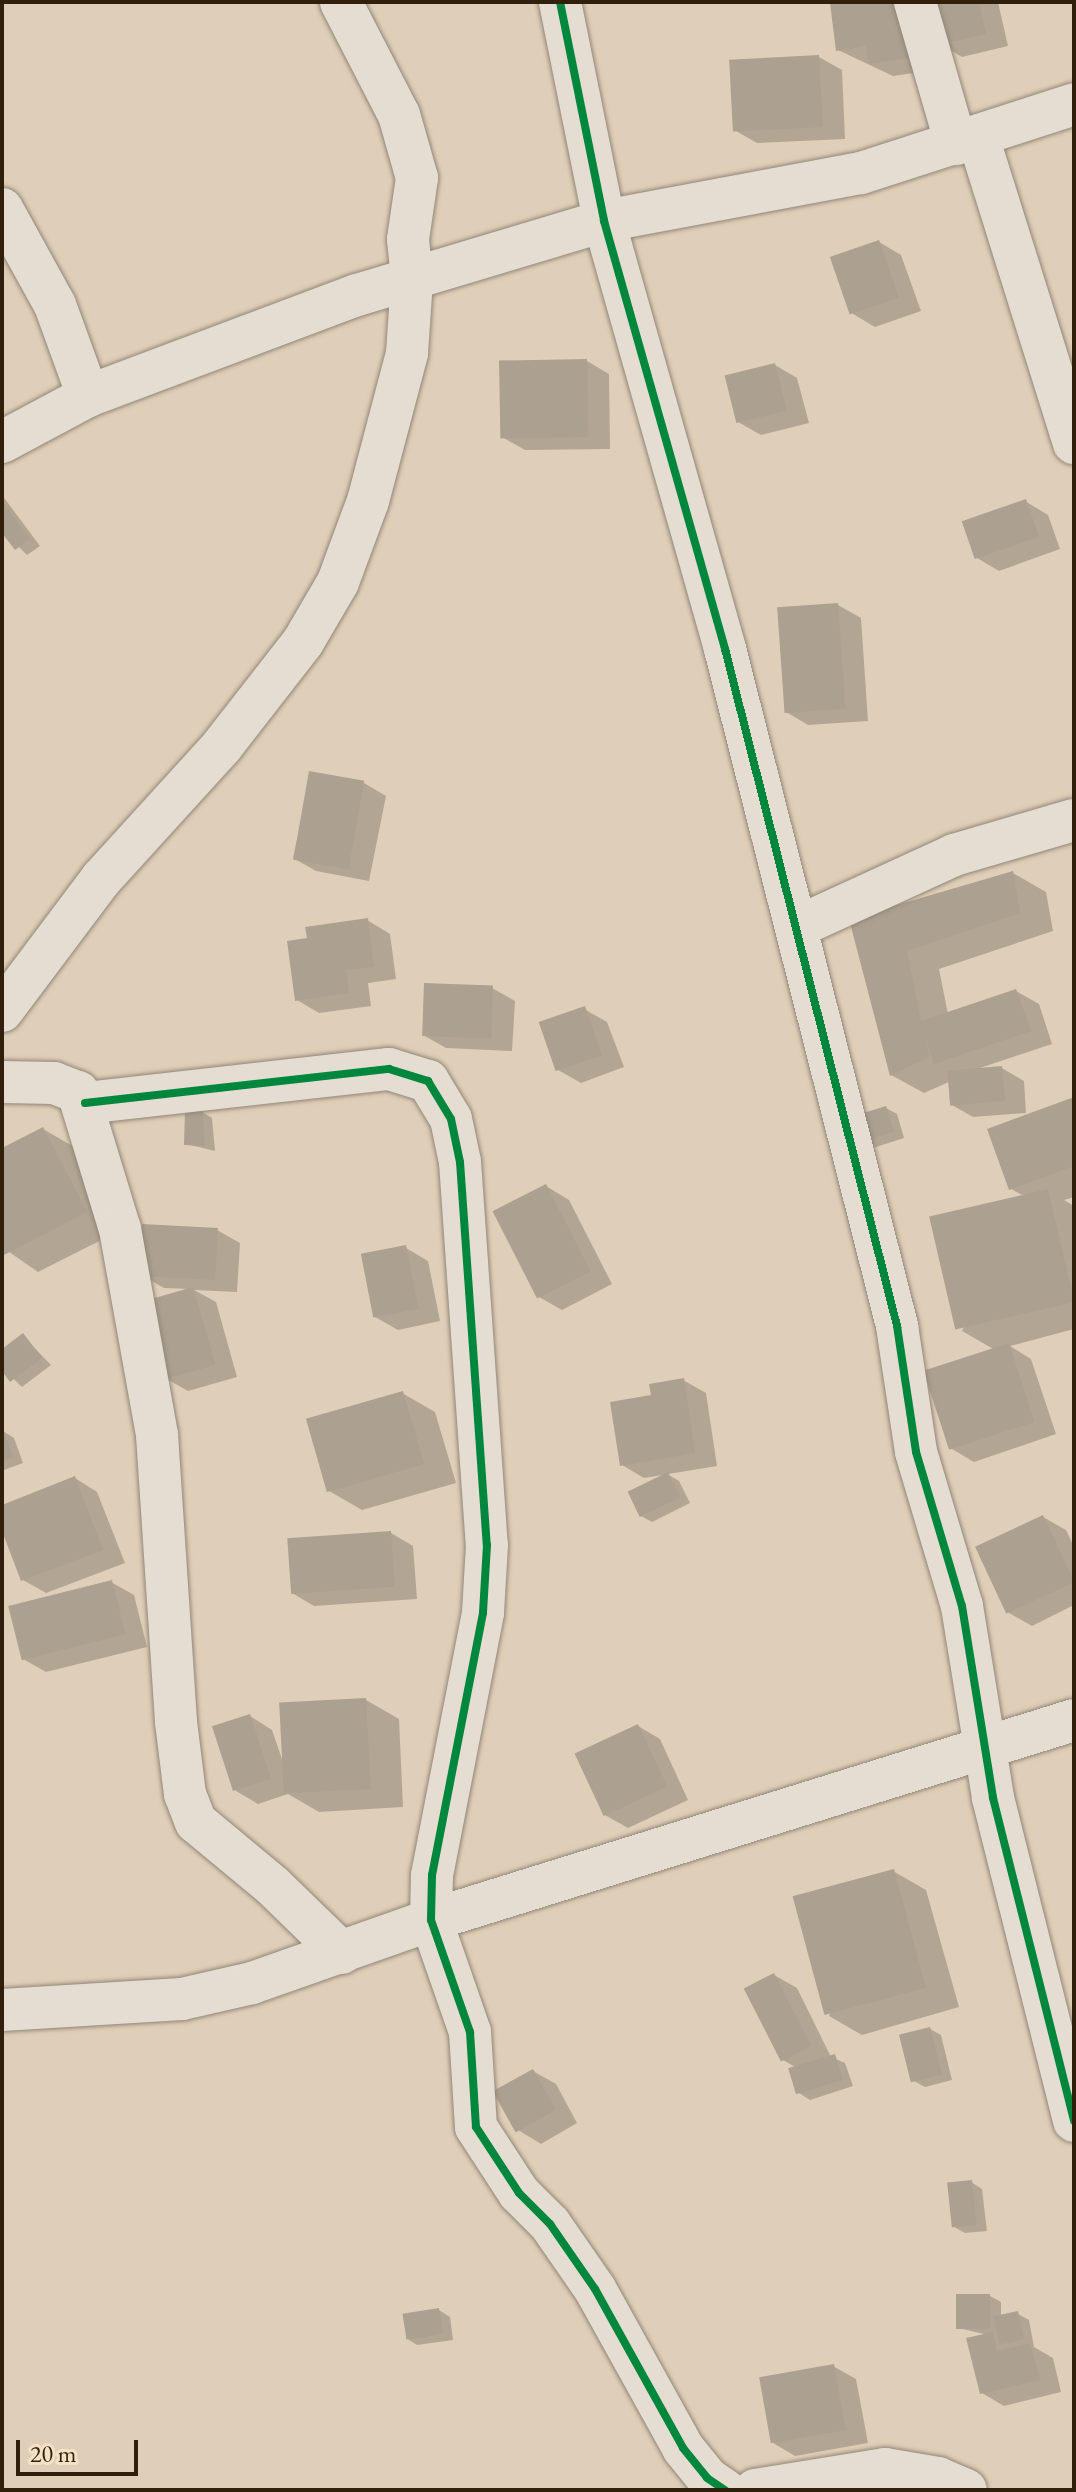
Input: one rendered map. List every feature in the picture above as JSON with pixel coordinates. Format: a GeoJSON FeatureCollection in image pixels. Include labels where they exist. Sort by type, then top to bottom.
{"type":"FeatureCollection","features":[{"type":"Feature","properties":{"kind":"street"},"geometry":{"type":"LineString","coordinates":[[2,1011],[102,878],[222,746],[303,642],[338,582],[368,501],[407,353],[412,280],[408,239],[417,178],[399,115],[341,2]]}},
{"type":"Feature","properties":{"kind":"street"},"geometry":{"type":"LineString","coordinates":[[560,2],[604,221],[725,649],[897,1326],[916,1452],[962,1606],[993,1798],[1074,2121]]}},
{"type":"Feature","properties":{"kind":"street"},"geometry":{"type":"LineString","coordinates":[[915,2],[1074,443]]}},
{"type":"Feature","properties":{"kind":"street"},"geometry":{"type":"LineString","coordinates":[[2,442],[88,396],[357,295],[604,221],[861,173],[1074,104]]}},
{"type":"Feature","properties":{"kind":"street"},"geometry":{"type":"LineString","coordinates":[[2,209],[55,305],[88,396]]}},
{"type":"Feature","properties":{"kind":"street"},"geometry":{"type":"LineString","coordinates":[[797,927],[954,855],[1074,820]]}},
{"type":"Feature","properties":{"kind":"street"},"geometry":{"type":"LineString","coordinates":[[85,1103],[389,1069],[428,1081],[451,1119],[460,1162],[487,1545],[483,1613],[432,1875],[431,1920],[470,2032],[476,2127],[519,2193],[588,2278],[683,2448],[707,2478],[725,2490]]}},
{"type":"Feature","properties":{"kind":"street"},"geometry":{"type":"LineString","coordinates":[[2,1082],[54,1083],[78,1092],[85,1103],[120,1229],[157,1435],[185,1794],[196,1822],[273,1886],[342,1953]]}},
{"type":"Feature","properties":{"kind":"street"},"geometry":{"type":"LineString","coordinates":[[2,2010],[182,1999],[252,1983],[431,1920],[1074,1720]]}},
{"type":"Feature","properties":{"kind":"street"},"geometry":{"type":"LineString","coordinates":[[755,2490],[885,2469],[938,2478],[966,2490]]}},
{"type":"Feature","properties":{"kind":"building"},"geometry":{"type":"Polygon","coordinates":[[[904,2],[913,57],[869,64],[866,46],[836,51],[830,3],[904,2]]]}},
{"type":"Feature","properties":{"kind":"building"},"geometry":{"type":"Polygon","coordinates":[[[928,2],[979,2],[986,34],[938,45],[928,2]]]}},
{"type":"Feature","properties":{"kind":"building"},"geometry":{"type":"Polygon","coordinates":[[[819,55],[823,127],[733,132],[729,60],[819,55]]]}},
{"type":"Feature","properties":{"kind":"building"},"geometry":{"type":"Polygon","coordinates":[[[879,240],[899,298],[850,315],[830,257],[879,240]]]}},
{"type":"Feature","properties":{"kind":"building"},"geometry":{"type":"Polygon","coordinates":[[[587,359],[588,437],[500,439],[499,361],[587,359]]]}},
{"type":"Feature","properties":{"kind":"building"},"geometry":{"type":"Polygon","coordinates":[[[775,363],[787,411],[736,423],[725,376],[775,363]]]}},
{"type":"Feature","properties":{"kind":"building"},"geometry":{"type":"Polygon","coordinates":[[[1026,499],[1039,537],[975,559],[962,521],[1026,499]]]}},
{"type":"Feature","properties":{"kind":"building"},"geometry":{"type":"Polygon","coordinates":[[[2,501],[30,539],[15,550],[2,533],[2,501]]]}},
{"type":"Feature","properties":{"kind":"building"},"geometry":{"type":"Polygon","coordinates":[[[838,603],[845,709],[785,713],[777,607],[838,603]]]}},
{"type":"Feature","properties":{"kind":"building"},"geometry":{"type":"Polygon","coordinates":[[[309,771],[364,781],[349,869],[293,860],[309,771]]]}},
{"type":"Feature","properties":{"kind":"building"},"geometry":{"type":"Polygon","coordinates":[[[1013,871],[1020,913],[907,951],[921,1021],[1016,989],[1031,1031],[934,1064],[925,1036],[929,1057],[890,1076],[849,919],[1013,871]]]}},
{"type":"Feature","properties":{"kind":"building"},"geometry":{"type":"Polygon","coordinates":[[[368,918],[374,967],[346,970],[349,993],[295,1001],[287,941],[307,938],[305,927],[368,918]]]}},
{"type":"Feature","properties":{"kind":"building"},"geometry":{"type":"Polygon","coordinates":[[[424,983],[493,985],[491,1038],[422,1036],[424,983]]]}},
{"type":"Feature","properties":{"kind":"building"},"geometry":{"type":"Polygon","coordinates":[[[585,1006],[602,1055],[556,1071],[539,1022],[585,1006]]]}},
{"type":"Feature","properties":{"kind":"building"},"geometry":{"type":"Polygon","coordinates":[[[1002,1066],[1005,1101],[950,1106],[947,1071],[1002,1066]]]}},
{"type":"Feature","properties":{"kind":"building"},"geometry":{"type":"Polygon","coordinates":[[[1074,1097],[1074,1166],[1009,1190],[987,1129],[1074,1097]]]}},
{"type":"Feature","properties":{"kind":"building"},"geometry":{"type":"Polygon","coordinates":[[[886,1106],[894,1132],[862,1141],[854,1116],[886,1106]]]}},
{"type":"Feature","properties":{"kind":"building"},"geometry":{"type":"Polygon","coordinates":[[[202,1109],[205,1146],[184,1145],[185,1110],[202,1109]]]}},
{"type":"Feature","properties":{"kind":"building"},"geometry":{"type":"Polygon","coordinates":[[[43,1127],[87,1212],[4,1255],[2,1148],[43,1127]]]}},
{"type":"Feature","properties":{"kind":"building"},"geometry":{"type":"Polygon","coordinates":[[[546,1184],[590,1271],[537,1299],[493,1211],[546,1184]]]}},
{"type":"Feature","properties":{"kind":"building"},"geometry":{"type":"Polygon","coordinates":[[[1048,1189],[1074,1302],[955,1329],[929,1216],[1048,1189]]]}},
{"type":"Feature","properties":{"kind":"building"},"geometry":{"type":"Polygon","coordinates":[[[142,1224],[218,1228],[215,1280],[139,1276],[142,1224]]]}},
{"type":"Feature","properties":{"kind":"building"},"geometry":{"type":"Polygon","coordinates":[[[406,1245],[418,1309],[373,1318],[361,1254],[406,1245]]]}},
{"type":"Feature","properties":{"kind":"building"},"geometry":{"type":"Polygon","coordinates":[[[193,1287],[215,1365],[163,1380],[141,1302],[193,1287]]]}},
{"type":"Feature","properties":{"kind":"building"},"geometry":{"type":"Polygon","coordinates":[[[23,1333],[42,1358],[10,1382],[2,1371],[2,1349],[23,1333]]]}},
{"type":"Feature","properties":{"kind":"building"},"geometry":{"type":"Polygon","coordinates":[[[1009,1343],[1035,1422],[949,1450],[923,1371],[1009,1343]]]}},
{"type":"Feature","properties":{"kind":"building"},"geometry":{"type":"Polygon","coordinates":[[[684,1378],[695,1453],[620,1466],[610,1402],[651,1395],[649,1384],[684,1378]]]}},
{"type":"Feature","properties":{"kind":"building"},"geometry":{"type":"Polygon","coordinates":[[[403,1391],[424,1464],[327,1492],[306,1419],[403,1391]]]}},
{"type":"Feature","properties":{"kind":"building"},"geometry":{"type":"Polygon","coordinates":[[[2,1427],[13,1457],[2,1461],[2,1427]]]}},
{"type":"Feature","properties":{"kind":"building"},"geometry":{"type":"Polygon","coordinates":[[[668,1472],[680,1497],[640,1517],[628,1492],[668,1472]]]}},
{"type":"Feature","properties":{"kind":"building"},"geometry":{"type":"Polygon","coordinates":[[[75,1476],[103,1550],[21,1581],[2,1531],[2,1505],[75,1476]]]}},
{"type":"Feature","properties":{"kind":"building"},"geometry":{"type":"Polygon","coordinates":[[[1043,1515],[1074,1582],[1006,1614],[975,1547],[1043,1515]]]}},
{"type":"Feature","properties":{"kind":"building"},"geometry":{"type":"Polygon","coordinates":[[[391,1531],[395,1587],[291,1594],[287,1538],[391,1531]]]}},
{"type":"Feature","properties":{"kind":"building"},"geometry":{"type":"Polygon","coordinates":[[[112,1580],[126,1634],[22,1660],[8,1606],[112,1580]]]}},
{"type":"Feature","properties":{"kind":"building"},"geometry":{"type":"Polygon","coordinates":[[[366,1698],[371,1789],[284,1793],[279,1703],[366,1698]]]}},
{"type":"Feature","properties":{"kind":"building"},"geometry":{"type":"Polygon","coordinates":[[[250,1714],[271,1779],[233,1791],[212,1726],[250,1714]]]}},
{"type":"Feature","properties":{"kind":"building"},"geometry":{"type":"Polygon","coordinates":[[[638,1724],[667,1787],[604,1816],[575,1754],[638,1724]]]}},
{"type":"Feature","properties":{"kind":"building"},"geometry":{"type":"Polygon","coordinates":[[[894,1869],[926,1988],[824,2015],[793,1896],[894,1869]]]}},
{"type":"Feature","properties":{"kind":"building"},"geometry":{"type":"Polygon","coordinates":[[[774,1973],[811,2046],[781,2061],[744,1988],[774,1973]]]}},
{"type":"Feature","properties":{"kind":"building"},"geometry":{"type":"Polygon","coordinates":[[[930,2027],[942,2075],[911,2082],[899,2035],[930,2027]]]}},
{"type":"Feature","properties":{"kind":"building"},"geometry":{"type":"Polygon","coordinates":[[[835,2054],[843,2080],[796,2094],[788,2068],[835,2054]]]}},
{"type":"Feature","properties":{"kind":"building"},"geometry":{"type":"Polygon","coordinates":[[[533,2069],[556,2110],[516,2132],[493,2091],[533,2069]]]}},
{"type":"Feature","properties":{"kind":"building"},"geometry":{"type":"Polygon","coordinates":[[[972,2180],[977,2225],[952,2227],[947,2183],[972,2180]]]}},
{"type":"Feature","properties":{"kind":"building"},"geometry":{"type":"Polygon","coordinates":[[[956,2294],[990,2294],[990,2329],[956,2329],[956,2294]]]}},
{"type":"Feature","properties":{"kind":"building"},"geometry":{"type":"Polygon","coordinates":[[[439,2308],[443,2334],[407,2339],[402,2314],[439,2308]]]}},
{"type":"Feature","properties":{"kind":"building"},"geometry":{"type":"Polygon","coordinates":[[[1018,2311],[1024,2339],[1000,2345],[994,2316],[1018,2311]]]}},
{"type":"Feature","properties":{"kind":"building"},"geometry":{"type":"Polygon","coordinates":[[[993,2332],[997,2351],[1030,2343],[1040,2380],[980,2394],[966,2338],[993,2332]]]}},
{"type":"Feature","properties":{"kind":"building"},"geometry":{"type":"Polygon","coordinates":[[[834,2364],[846,2430],[771,2443],[759,2377],[834,2364]]]}},
{"type":"Feature","properties":{"kind":"cycle path"},"geometry":{"type":"LineString","coordinates":[[560,2],[604,221],[725,649],[897,1326],[916,1452],[962,1606],[993,1798],[1074,2121]]}},
{"type":"Feature","properties":{"kind":"cycle path"},"geometry":{"type":"LineString","coordinates":[[85,1103],[389,1069],[428,1081],[451,1119],[460,1162],[487,1545],[483,1613],[432,1875],[431,1920],[470,2032],[476,2127],[519,2193],[550,2224],[595,2289],[683,2448],[707,2478],[725,2490]]}}]}
